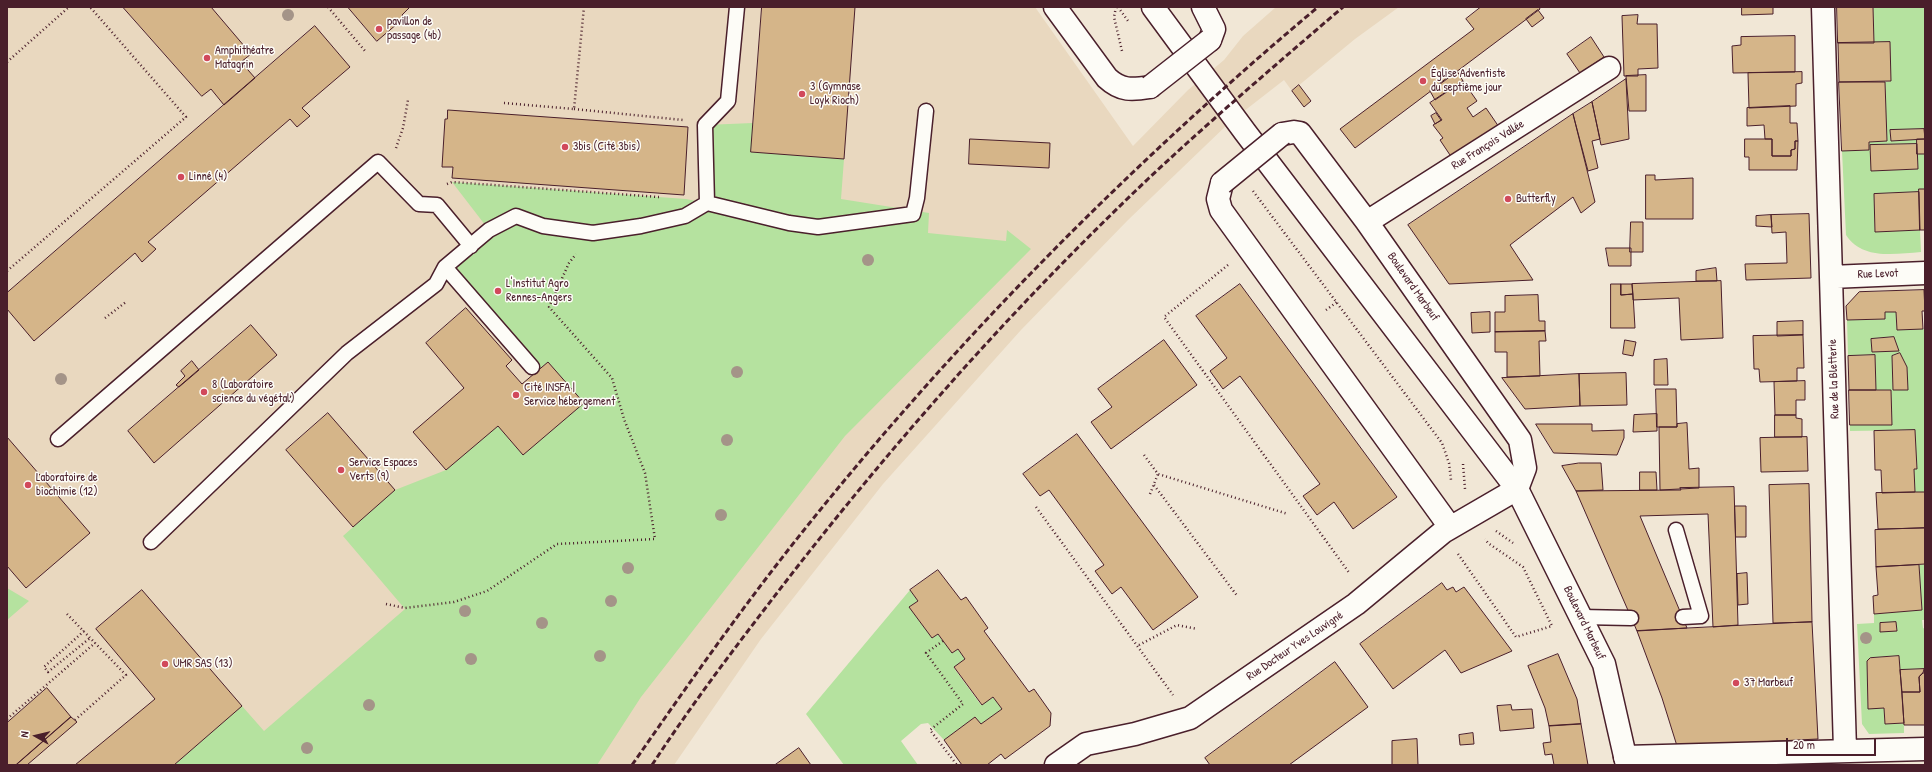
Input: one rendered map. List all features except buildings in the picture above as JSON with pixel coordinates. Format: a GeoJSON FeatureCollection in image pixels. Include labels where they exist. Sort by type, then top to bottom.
{"type":"FeatureCollection","features":[{"type":"Feature","properties":{"kind":"street"},"geometry":{"type":"LineString","coordinates":[[1056,7],[1104,74],[1116,86],[1129,90],[1150,87],[1210,40],[1214,29],[1203,7]]}},
{"type":"Feature","properties":{"kind":"street","name":"Boulevard Marbeuf"},"geometry":{"type":"LineString","coordinates":[[1153,7],[1245,132],[1517,489],[1604,664],[1626,761]]}},
{"type":"Feature","properties":{"kind":"street","name":"Rue de la Bletterie"},"geometry":{"type":"LineString","coordinates":[[1823,7],[1845,750]]}},
{"type":"Feature","properties":{"kind":"street","name":"Rue François Vallée"},"geometry":{"type":"LineString","coordinates":[[1367,222],[1610,68]]}},
{"type":"Feature","properties":{"kind":"street","name":"Boulevard Marbeuf"},"geometry":{"type":"LineString","coordinates":[[1459,522],[1221,210],[1218,199],[1222,183],[1282,134],[1294,132],[1300,133],[1367,222],[1520,440],[1525,468],[1517,489]]}},
{"type":"Feature","properties":{"kind":"street","name":"Rue Levot"},"geometry":{"type":"LineString","coordinates":[[1831,276],[1925,273]]}},
{"type":"Feature","properties":{"kind":"street","name":"Rue Docteur Yves Louvigné"},"geometry":{"type":"LineString","coordinates":[[1056,765],[1086,744],[1135,734],[1190,718],[1366,597],[1459,522],[1517,489]]}},
{"type":"Feature","properties":{"kind":"street"},"geometry":{"type":"LineString","coordinates":[[1626,761],[1845,750],[1925,749]]}},
{"type":"Feature","properties":{"kind":"lane"},"geometry":{"type":"LineString","coordinates":[[707,203],[704,125],[728,101],[737,7]]}},
{"type":"Feature","properties":{"kind":"lane"},"geometry":{"type":"LineString","coordinates":[[151,542],[347,353],[436,284],[445,267],[489,230],[516,216],[543,226],[593,233],[641,226],[685,216],[707,203],[789,223],[818,227],[913,214],[917,198],[926,110]]}},
{"type":"Feature","properties":{"kind":"lane"},"geometry":{"type":"LineString","coordinates":[[58,439],[378,162],[419,204],[437,205],[471,246]]}},
{"type":"Feature","properties":{"kind":"lane"},"geometry":{"type":"LineString","coordinates":[[445,267],[532,366]]}},
{"type":"Feature","properties":{"kind":"lane"},"geometry":{"type":"LineString","coordinates":[[1676,530],[1700,616],[1683,617]]}},
{"type":"Feature","properties":{"kind":"lane"},"geometry":{"type":"LineString","coordinates":[[1581,617],[1631,618]]}},
{"type":"Feature","properties":{"kind":"path"},"geometry":{"type":"LineString","coordinates":[[7,62],[69,7]]}},
{"type":"Feature","properties":{"kind":"path"},"geometry":{"type":"LineString","coordinates":[[7,271],[186,117],[90,7]]}},
{"type":"Feature","properties":{"kind":"path"},"geometry":{"type":"LineString","coordinates":[[328,7],[365,51]]}},
{"type":"Feature","properties":{"kind":"path"},"geometry":{"type":"LineString","coordinates":[[574,109],[584,7]]}},
{"type":"Feature","properties":{"kind":"path"},"geometry":{"type":"LineString","coordinates":[[1117,7],[1132,26]]}},
{"type":"Feature","properties":{"kind":"path"},"geometry":{"type":"LineString","coordinates":[[1117,7],[1114,17],[1123,54]]}},
{"type":"Feature","properties":{"kind":"path"},"geometry":{"type":"LineString","coordinates":[[401,153],[395,148],[403,128],[408,100]]}},
{"type":"Feature","properties":{"kind":"path"},"geometry":{"type":"LineString","coordinates":[[504,103],[686,120]]}},
{"type":"Feature","properties":{"kind":"path"},"geometry":{"type":"LineString","coordinates":[[445,184],[452,182],[663,197]]}},
{"type":"Feature","properties":{"kind":"path"},"geometry":{"type":"LineString","coordinates":[[1249,186],[1442,443],[1449,463],[1451,484],[1459,522],[1523,567],[1552,626]]}},
{"type":"Feature","properties":{"kind":"path"},"geometry":{"type":"LineString","coordinates":[[386,604],[405,608],[454,602],[487,591],[556,544],[655,539],[644,473],[624,419],[612,378],[549,307],[569,263],[593,233]]}},
{"type":"Feature","properties":{"kind":"path"},"geometry":{"type":"LineString","coordinates":[[1230,264],[1164,317],[1366,597]]}},
{"type":"Feature","properties":{"kind":"path"},"geometry":{"type":"LineString","coordinates":[[105,318],[126,302]]}},
{"type":"Feature","properties":{"kind":"path"},"geometry":{"type":"LineString","coordinates":[[1332,306],[1337,302]]}},
{"type":"Feature","properties":{"kind":"path"},"geometry":{"type":"LineString","coordinates":[[1144,456],[1158,474],[1288,514]]}},
{"type":"Feature","properties":{"kind":"path"},"geometry":{"type":"LineString","coordinates":[[1150,494],[1158,474]]}},
{"type":"Feature","properties":{"kind":"path"},"geometry":{"type":"LineString","coordinates":[[1154,485],[1238,597]]}},
{"type":"Feature","properties":{"kind":"path"},"geometry":{"type":"LineString","coordinates":[[1036,507],[1190,718]]}},
{"type":"Feature","properties":{"kind":"path"},"geometry":{"type":"LineString","coordinates":[[67,614],[126,675],[74,720]]}},
{"type":"Feature","properties":{"kind":"path"},"geometry":{"type":"LineString","coordinates":[[1138,646],[1176,625],[1197,629]]}},
{"type":"Feature","properties":{"kind":"path"},"geometry":{"type":"LineString","coordinates":[[84,631],[44,667],[48,672],[91,638]]}},
{"type":"Feature","properties":{"kind":"path"},"geometry":{"type":"LineString","coordinates":[[943,641],[926,653],[963,704],[930,730],[957,765]]}},
{"type":"Feature","properties":{"kind":"path"},"geometry":{"type":"LineString","coordinates":[[7,719],[95,643]]}},
{"type":"Feature","properties":{"kind":"shaded area","name":"L'Institut Agro Rennes-Angers"},"geometry":{"type":"Polygon","coordinates":[[[7,7],[1035,7],[1133,146],[1188,90],[1224,60],[1243,36],[1276,7],[1399,7],[1355,39],[1292,91],[1284,80],[1230,122],[1128,220],[1021,330],[883,484],[761,639],[674,765],[7,765],[7,7]]]}},
{"type":"Feature","properties":{"kind":"green space"},"geometry":{"type":"Polygon","coordinates":[[[1873,7],[1925,7],[1925,139],[1924,129],[1890,130],[1891,141],[1917,139],[1917,144],[1870,145],[1872,171],[1918,169],[1917,154],[1925,154],[1925,189],[1919,189],[1919,192],[1874,194],[1875,232],[1920,230],[1921,252],[1880,254],[1870,252],[1853,243],[1846,235],[1842,151],[1869,150],[1869,142],[1887,141],[1885,82],[1891,81],[1890,42],[1874,43],[1873,7]]]}},
{"type":"Feature","properties":{"kind":"green space"},"geometry":{"type":"Polygon","coordinates":[[[753,123],[752,152],[844,159],[841,199],[929,213],[928,233],[1006,241],[1007,230],[1031,249],[845,436],[641,697],[597,765],[174,765],[242,706],[264,731],[405,609],[343,536],[395,490],[446,470],[498,426],[523,455],[584,403],[548,362],[537,371],[445,267],[489,230],[452,182],[686,199],[706,203],[705,125],[753,123]]]}},
{"type":"Feature","properties":{"kind":"green space"},"geometry":{"type":"Polygon","coordinates":[[[1885,312],[1896,312],[1897,329],[1925,329],[1925,492],[1915,492],[1914,469],[1917,469],[1915,430],[1850,431],[1850,425],[1892,425],[1891,390],[1876,390],[1875,355],[1848,356],[1847,320],[1885,319],[1885,312]],[[1894,337],[1871,339],[1872,352],[1899,351],[1894,337]],[[1900,353],[1892,356],[1893,390],[1908,390],[1907,368],[1900,353]]]}},
{"type":"Feature","properties":{"kind":"green space"},"geometry":{"type":"Polygon","coordinates":[[[1925,564],[1925,620],[1922,620],[1923,628],[1925,629],[1925,673],[1923,669],[1900,670],[1898,656],[1870,658],[1867,661],[1868,708],[1884,708],[1885,724],[1904,723],[1904,733],[1869,734],[1862,724],[1857,624],[1874,623],[1874,614],[1922,610],[1919,565],[1925,564]]]}},
{"type":"Feature","properties":{"kind":"green space"},"geometry":{"type":"Polygon","coordinates":[[[7,588],[29,601],[7,620],[7,588]]]}},
{"type":"Feature","properties":{"kind":"green space"},"geometry":{"type":"Polygon","coordinates":[[[910,590],[918,601],[910,607],[932,638],[938,634],[952,653],[958,649],[965,659],[954,668],[981,705],[993,697],[1002,709],[981,724],[975,717],[944,740],[928,723],[921,724],[901,741],[918,765],[844,765],[806,714],[910,590]]]}},
{"type":"Feature","properties":{"kind":"railway"},"geometry":{"type":"LineString","coordinates":[[632,765],[753,595],[855,468],[916,397],[1044,260],[1110,195],[1178,130],[1318,7]]}},
{"type":"Feature","properties":{"kind":"railway"},"geometry":{"type":"LineString","coordinates":[[652,765],[723,665],[811,549],[949,384],[1047,279],[1149,178],[1343,7]]}},
{"type":"Feature","properties":{"kind":"place","name":"pavillon de passage (4b)"},"geometry":{"type":"Point","coordinates":[379,29]}},
{"type":"Feature","properties":{"kind":"place","name":"Amphithéatre Matagrin"},"geometry":{"type":"Point","coordinates":[207,58]}},
{"type":"Feature","properties":{"kind":"place","name":"Église Adventiste du septième jour"},"geometry":{"type":"Point","coordinates":[1423,81]}},
{"type":"Feature","properties":{"kind":"place","name":"3 (Gymnase Loyk Rioch)"},"geometry":{"type":"Point","coordinates":[802,94]}},
{"type":"Feature","properties":{"kind":"place","name":"3bis (Cité 3bis)"},"geometry":{"type":"Point","coordinates":[565,147]}},
{"type":"Feature","properties":{"kind":"place","name":"Linné (4)"},"geometry":{"type":"Point","coordinates":[181,177]}},
{"type":"Feature","properties":{"kind":"place","name":"Butterfly"},"geometry":{"type":"Point","coordinates":[1508,199]}},
{"type":"Feature","properties":{"kind":"place","name":"L'Institut Agro Rennes-Angers"},"geometry":{"type":"Point","coordinates":[498,291]}},
{"type":"Feature","properties":{"kind":"place","name":"8 (Laboratoire science du végétal)"},"geometry":{"type":"Point","coordinates":[204,392]}},
{"type":"Feature","properties":{"kind":"place","name":"Cité INSFA | Service hébergement"},"geometry":{"type":"Point","coordinates":[516,395]}},
{"type":"Feature","properties":{"kind":"place","name":"Service Espaces Verts (9)"},"geometry":{"type":"Point","coordinates":[341,470]}},
{"type":"Feature","properties":{"kind":"place","name":"Laboratoire de biochimie (12)"},"geometry":{"type":"Point","coordinates":[28,485]}},
{"type":"Feature","properties":{"kind":"place","name":"UMR SAS (13)"},"geometry":{"type":"Point","coordinates":[165,664]}},
{"type":"Feature","properties":{"kind":"place","name":"37 Marbeuf"},"geometry":{"type":"Point","coordinates":[1736,683]}}]}
